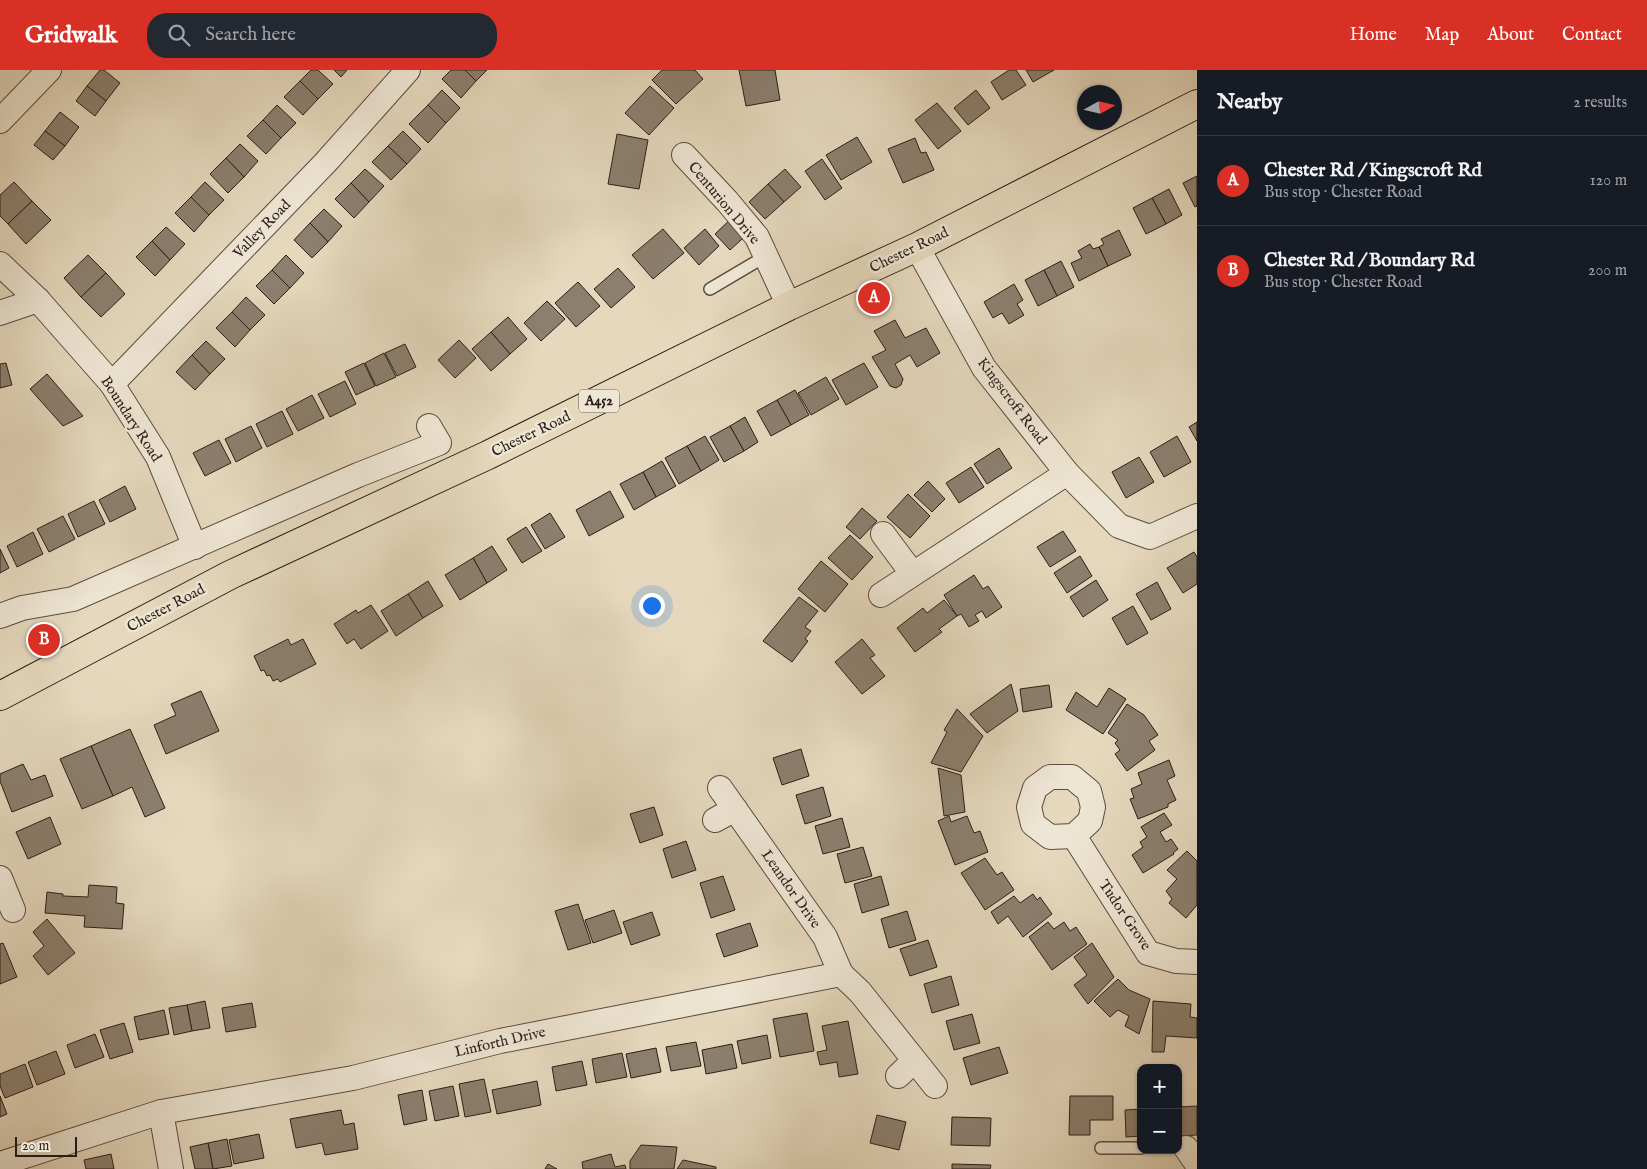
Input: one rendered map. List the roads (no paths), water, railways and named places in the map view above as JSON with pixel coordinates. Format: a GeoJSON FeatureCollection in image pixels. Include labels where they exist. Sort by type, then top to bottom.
{"type":"FeatureCollection","features":[{"type":"Feature","properties":{"kind":"highway","name":"Chester Road"},"geometry":{"type":"LineString","coordinates":[[0,696],[230,575],[488,455],[790,306],[917,247],[1197,104]]}},
{"type":"Feature","properties":{"kind":"street"},"geometry":{"type":"LineString","coordinates":[[0,121],[49,70]]}},
{"type":"Feature","properties":{"kind":"street","name":"Valley Road"},"geometry":{"type":"LineString","coordinates":[[112,384],[326,162],[408,70]]}},
{"type":"Feature","properties":{"kind":"street","name":"Centurion Drive"},"geometry":{"type":"LineString","coordinates":[[684,155],[727,201],[757,237],[790,306]]}},
{"type":"Feature","properties":{"kind":"street","name":"Kingscroft Road"},"geometry":{"type":"LineString","coordinates":[[917,247],[984,368],[1067,473],[1119,526],[1150,537],[1197,516]]}},
{"type":"Feature","properties":{"kind":"street","name":"Boundary Road"},"geometry":{"type":"LineString","coordinates":[[0,264],[38,300],[112,384],[158,457],[194,547]]}},
{"type":"Feature","properties":{"kind":"street"},"geometry":{"type":"LineString","coordinates":[[0,312],[38,300]]}},
{"type":"Feature","properties":{"kind":"street"},"geometry":{"type":"LineString","coordinates":[[0,616],[22,608],[73,599],[358,475],[438,443],[429,426]]}},
{"type":"Feature","properties":{"kind":"street"},"geometry":{"type":"LineString","coordinates":[[881,595],[1067,473]]}},
{"type":"Feature","properties":{"kind":"street"},"geometry":{"type":"LineString","coordinates":[[883,534],[912,573]]}},
{"type":"Feature","properties":{"kind":"street","name":"Leandor Drive"},"geometry":{"type":"LineString","coordinates":[[720,788],[725,814],[825,937],[841,974]]}},
{"type":"Feature","properties":{"kind":"street","name":"Tudor Grove"},"geometry":{"type":"LineString","coordinates":[[1074,836],[1148,953],[1176,961],[1197,962]]}},
{"type":"Feature","properties":{"kind":"street"},"geometry":{"type":"LineString","coordinates":[[841,974],[860,992],[906,1069],[935,1086]]}},
{"type":"Feature","properties":{"kind":"street","name":"Linforth Drive"},"geometry":{"type":"LineString","coordinates":[[0,1164],[161,1112],[354,1078],[500,1041],[841,974]]}},
{"type":"Feature","properties":{"kind":"street"},"geometry":{"type":"LineString","coordinates":[[161,1112],[171,1169]]}},
{"type":"Feature","properties":{"kind":"lane"},"geometry":{"type":"LineString","coordinates":[[710,288],[766,256]]}},
{"type":"Feature","properties":{"kind":"lane"},"geometry":{"type":"LineString","coordinates":[[1101,1148],[1137,1148]]}},
{"type":"Feature","properties":{"kind":"place","name":"Chester Rd / Kingscroft Rd"},"geometry":{"type":"Point","coordinates":[874,298]}},
{"type":"Feature","properties":{"kind":"place","name":"Chester Rd / Boundary Rd"},"geometry":{"type":"Point","coordinates":[44,640]}}]}
